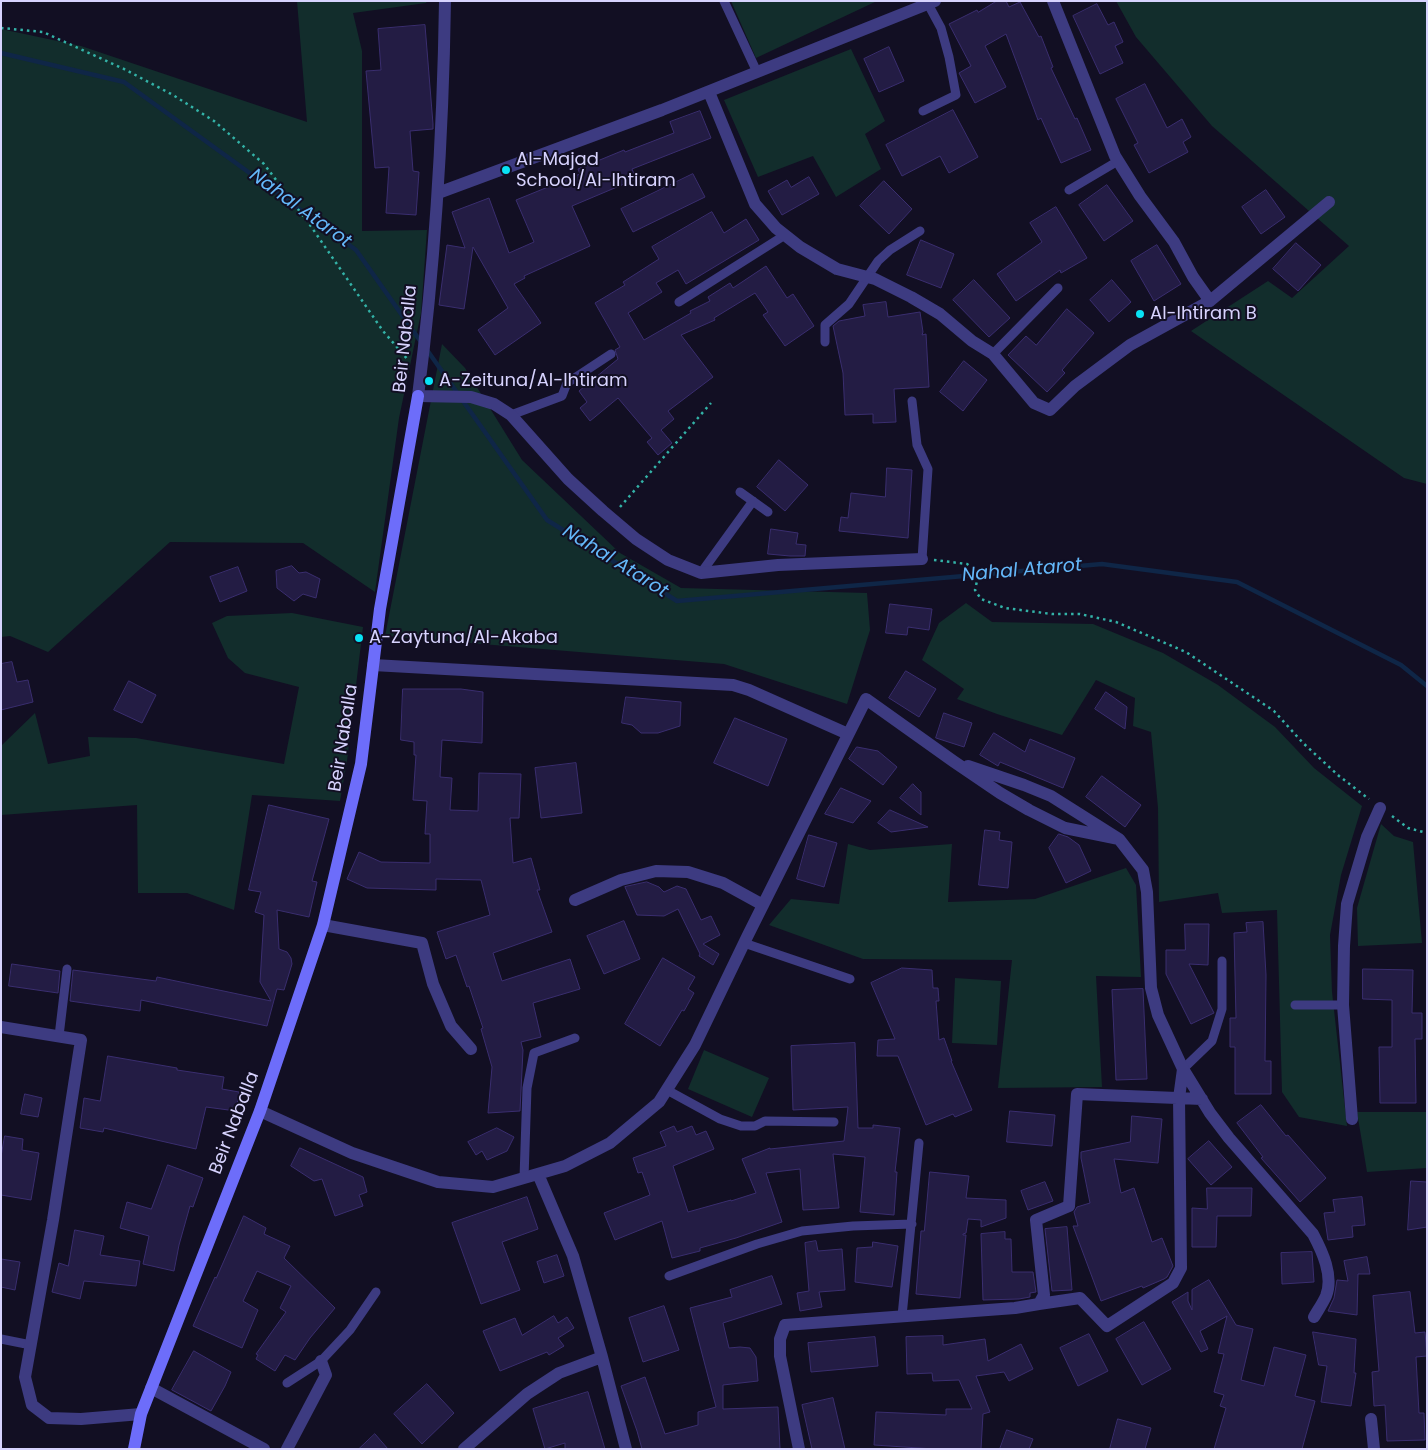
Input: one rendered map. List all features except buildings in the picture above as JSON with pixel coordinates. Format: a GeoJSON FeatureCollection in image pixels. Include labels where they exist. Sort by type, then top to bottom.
{"type":"FeatureCollection","features":[{"type":"Feature","properties":{"kind":"street","name":"Beir Naballa"},"geometry":{"type":"LineString","coordinates":[[134,1449],[141,1414],[260,1111],[323,925],[361,764],[382,600],[421,373],[438,193],[444,73],[445,1]]}},
{"type":"Feature","properties":{"kind":"street"},"geometry":{"type":"LineString","coordinates":[[1053,1],[1118,161],[1140,196],[1174,242],[1193,277],[1210,302]]}},
{"type":"Feature","properties":{"kind":"street"},"geometry":{"type":"LineString","coordinates":[[438,193],[709,92],[931,3]]}},
{"type":"Feature","properties":{"kind":"street"},"geometry":{"type":"LineString","coordinates":[[709,92],[754,204],[776,228],[800,247],[837,269],[875,279],[940,314],[972,341],[992,354],[1034,403],[1050,410],[1074,386],[1130,345],[1210,302],[1329,202]]}},
{"type":"Feature","properties":{"kind":"street"},"geometry":{"type":"LineString","coordinates":[[418,396],[471,397],[494,404],[511,415],[568,478],[636,539],[668,560],[701,573],[778,565],[922,559]]}},
{"type":"Feature","properties":{"kind":"street"},"geometry":{"type":"LineString","coordinates":[[373,665],[733,685],[749,690],[848,734]]}},
{"type":"Feature","properties":{"kind":"street"},"geometry":{"type":"LineString","coordinates":[[260,1111],[352,1154],[438,1182],[493,1186],[565,1166],[610,1143],[659,1102],[695,1045],[762,905],[866,699],[953,761],[1029,810],[1065,828],[1119,839]]}},
{"type":"Feature","properties":{"kind":"street"},"geometry":{"type":"LineString","coordinates":[[953,761],[1024,785],[1050,796],[1119,839],[1143,870],[1147,892],[1150,988],[1158,1016],[1183,1069],[1210,1113],[1229,1138],[1312,1234],[1322,1250],[1328,1273],[1327,1294],[1314,1317]]}},
{"type":"Feature","properties":{"kind":"street"},"geometry":{"type":"LineString","coordinates":[[1352,1119],[1343,1005],[1346,904],[1367,837],[1380,808]]}},
{"type":"Feature","properties":{"kind":"street"},"geometry":{"type":"LineString","coordinates":[[575,900],[621,880],[656,871],[688,872],[723,883],[762,905]]}},
{"type":"Feature","properties":{"kind":"street"},"geometry":{"type":"LineString","coordinates":[[323,925],[422,943],[433,984],[451,1026],[471,1049]]}},
{"type":"Feature","properties":{"kind":"street"},"geometry":{"type":"LineString","coordinates":[[1,1026],[81,1040],[53,1220],[25,1378],[32,1405],[48,1418],[81,1419],[141,1414]]}},
{"type":"Feature","properties":{"kind":"street"},"geometry":{"type":"LineString","coordinates":[[800,1449],[780,1356],[780,1339],[785,1325],[1015,1308],[1080,1298],[1107,1326],[1173,1283],[1181,1268],[1179,1098],[1183,1069]]}},
{"type":"Feature","properties":{"kind":"street"},"geometry":{"type":"LineString","coordinates":[[1039,1304],[1044,1295],[1036,1220],[1069,1206],[1077,1094],[1202,1099]]}},
{"type":"Feature","properties":{"kind":"street"},"geometry":{"type":"LineString","coordinates":[[538,1174],[573,1256],[626,1449]]}},
{"type":"Feature","properties":{"kind":"street"},"geometry":{"type":"LineString","coordinates":[[464,1449],[527,1394],[558,1373],[602,1357]]}},
{"type":"Feature","properties":{"kind":"street"},"geometry":{"type":"LineString","coordinates":[[287,1449],[326,1375],[321,1361]]}},
{"type":"Feature","properties":{"kind":"street"},"geometry":{"type":"LineString","coordinates":[[151,1388],[264,1449]]}},
{"type":"Feature","properties":{"kind":"street"},"geometry":{"type":"LineString","coordinates":[[1371,1419],[1374,1449]]}},
{"type":"Feature","properties":{"kind":"lane"},"geometry":{"type":"LineString","coordinates":[[724,1],[757,72]]}},
{"type":"Feature","properties":{"kind":"lane"},"geometry":{"type":"LineString","coordinates":[[923,111],[956,95],[949,56],[931,3]]}},
{"type":"Feature","properties":{"kind":"lane"},"geometry":{"type":"LineString","coordinates":[[1069,190],[1118,161]]}},
{"type":"Feature","properties":{"kind":"lane"},"geometry":{"type":"LineString","coordinates":[[825,342],[826,325],[849,304],[878,262],[890,250],[920,231]]}},
{"type":"Feature","properties":{"kind":"lane"},"geometry":{"type":"LineString","coordinates":[[679,302],[785,235]]}},
{"type":"Feature","properties":{"kind":"lane"},"geometry":{"type":"LineString","coordinates":[[992,354],[1058,288]]}},
{"type":"Feature","properties":{"kind":"lane"},"geometry":{"type":"LineString","coordinates":[[511,415],[562,396],[567,383],[611,354]]}},
{"type":"Feature","properties":{"kind":"lane"},"geometry":{"type":"LineString","coordinates":[[912,401],[917,445],[928,469],[922,559]]}},
{"type":"Feature","properties":{"kind":"lane"},"geometry":{"type":"LineString","coordinates":[[740,492],[768,512]]}},
{"type":"Feature","properties":{"kind":"lane"},"geometry":{"type":"LineString","coordinates":[[701,573],[752,501]]}},
{"type":"Feature","properties":{"kind":"lane"},"geometry":{"type":"LineString","coordinates":[[744,943],[850,979]]}},
{"type":"Feature","properties":{"kind":"lane"},"geometry":{"type":"LineString","coordinates":[[1183,1069],[1212,1042],[1222,1010],[1222,961]]}},
{"type":"Feature","properties":{"kind":"lane"},"geometry":{"type":"LineString","coordinates":[[59,1036],[67,969]]}},
{"type":"Feature","properties":{"kind":"lane"},"geometry":{"type":"LineString","coordinates":[[1295,1005],[1343,1005]]}},
{"type":"Feature","properties":{"kind":"lane"},"geometry":{"type":"LineString","coordinates":[[524,1178],[528,1088],[534,1052],[574,1038]]}},
{"type":"Feature","properties":{"kind":"lane"},"geometry":{"type":"LineString","coordinates":[[666,1090],[720,1119],[741,1126],[755,1126],[765,1121],[834,1122]]}},
{"type":"Feature","properties":{"kind":"lane"},"geometry":{"type":"LineString","coordinates":[[902,1316],[919,1143]]}},
{"type":"Feature","properties":{"kind":"lane"},"geometry":{"type":"LineString","coordinates":[[669,1276],[757,1244],[802,1232],[853,1226],[912,1224]]}},
{"type":"Feature","properties":{"kind":"lane"},"geometry":{"type":"LineString","coordinates":[[287,1383],[321,1361],[350,1330],[376,1292]]}},
{"type":"Feature","properties":{"kind":"lane"},"geometry":{"type":"LineString","coordinates":[[1,1339],[31,1344]]}},
{"type":"Feature","properties":{"kind":"path"},"geometry":{"type":"LineString","coordinates":[[1,28],[43,32],[124,70],[173,96],[214,121],[264,164],[310,225],[382,331],[421,373]]}},
{"type":"Feature","properties":{"kind":"path"},"geometry":{"type":"LineString","coordinates":[[611,518],[711,403]]}},
{"type":"Feature","properties":{"kind":"path"},"geometry":{"type":"LineString","coordinates":[[922,559],[967,564],[979,572],[975,590],[981,599],[1005,608],[1052,614],[1080,614],[1116,622],[1186,652],[1274,711],[1303,743],[1339,776],[1380,808],[1408,828],[1427,833]]}},
{"type":"Feature","properties":{"kind":"green space"},"geometry":{"type":"Polygon","coordinates":[[[297,1],[427,1],[426,3],[353,13],[362,51],[362,231],[427,230],[421,313],[399,418],[375,592],[303,543],[170,542],[48,652],[10,636],[1,637],[1,29],[81,46],[307,122],[297,1]]]}},
{"type":"Feature","properties":{"kind":"green space"},"geometry":{"type":"Polygon","coordinates":[[[731,1],[877,1],[756,58],[731,1]]]}},
{"type":"Feature","properties":{"kind":"green space"},"geometry":{"type":"Polygon","coordinates":[[[1116,1],[1427,1],[1427,484],[1404,478],[1191,331],[1268,281],[1292,298],[1349,246],[1212,126],[1136,37],[1116,1]]]}},
{"type":"Feature","properties":{"kind":"green space"},"geometry":{"type":"Polygon","coordinates":[[[851,49],[885,121],[865,134],[881,169],[836,197],[813,156],[758,177],[724,100],[851,49]]]}},
{"type":"Feature","properties":{"kind":"green space"},"geometry":{"type":"Polygon","coordinates":[[[442,344],[465,368],[522,460],[620,553],[681,588],[867,593],[870,630],[847,704],[724,664],[385,636],[442,344]]]}},
{"type":"Feature","properties":{"kind":"green space"},"geometry":{"type":"Polygon","coordinates":[[[966,603],[992,622],[1093,624],[1163,653],[1218,685],[1275,727],[1314,768],[1362,806],[1341,875],[1330,935],[1332,992],[1347,1126],[1299,1117],[1282,1092],[1277,910],[1222,913],[1218,893],[1159,902],[1158,808],[1151,732],[1133,726],[1135,698],[1096,680],[1062,735],[957,699],[964,689],[922,660],[939,623],[966,603]]]}},
{"type":"Feature","properties":{"kind":"green space"},"geometry":{"type":"Polygon","coordinates":[[[292,613],[363,627],[347,761],[340,801],[252,795],[234,910],[187,893],[138,893],[137,805],[1,815],[1,746],[35,713],[48,764],[90,756],[88,737],[136,738],[284,764],[299,687],[245,673],[228,658],[212,623],[227,616],[292,613]]]}},
{"type":"Feature","properties":{"kind":"green space"},"geometry":{"type":"Polygon","coordinates":[[[1381,824],[1394,836],[1413,842],[1422,943],[1358,946],[1357,908],[1381,824]]]}},
{"type":"Feature","properties":{"kind":"green space"},"geometry":{"type":"Polygon","coordinates":[[[848,844],[870,850],[952,844],[948,902],[1035,899],[1126,868],[1136,885],[1141,977],[1096,976],[1102,1087],[998,1088],[1012,960],[863,959],[769,925],[791,899],[839,904],[848,844]]]}},
{"type":"Feature","properties":{"kind":"green space"},"geometry":{"type":"Polygon","coordinates":[[[955,978],[1001,981],[997,1045],[952,1043],[955,978]]]}},
{"type":"Feature","properties":{"kind":"green space"},"geometry":{"type":"Polygon","coordinates":[[[704,1050],[769,1078],[752,1117],[688,1089],[704,1050]]]}},
{"type":"Feature","properties":{"kind":"green space"},"geometry":{"type":"Polygon","coordinates":[[[1357,1112],[1427,1112],[1427,1168],[1367,1172],[1357,1112]]]}},
{"type":"Feature","properties":{"kind":"waterway","name":"Nahal Atarot"},"geometry":{"type":"LineString","coordinates":[[1,53],[124,82],[356,250],[421,342]]}},
{"type":"Feature","properties":{"kind":"waterway","name":"Nahal Atarot"},"geometry":{"type":"LineString","coordinates":[[427,350],[547,520],[677,601],[1102,564],[1237,582],[1401,665],[1427,686]]}},
{"type":"Feature","properties":{"kind":"place","name":"Al-Majad School/Al-Ihtiram"},"geometry":{"type":"Point","coordinates":[506,170]}},
{"type":"Feature","properties":{"kind":"place","name":"Al-Ihtiram B"},"geometry":{"type":"Point","coordinates":[1140,314]}},
{"type":"Feature","properties":{"kind":"place","name":"A-Zeituna/Al-Ihtiram"},"geometry":{"type":"Point","coordinates":[429,381]}},
{"type":"Feature","properties":{"kind":"place","name":"A-Zaytuna/Al-Akaba"},"geometry":{"type":"Point","coordinates":[359,638]}}]}
